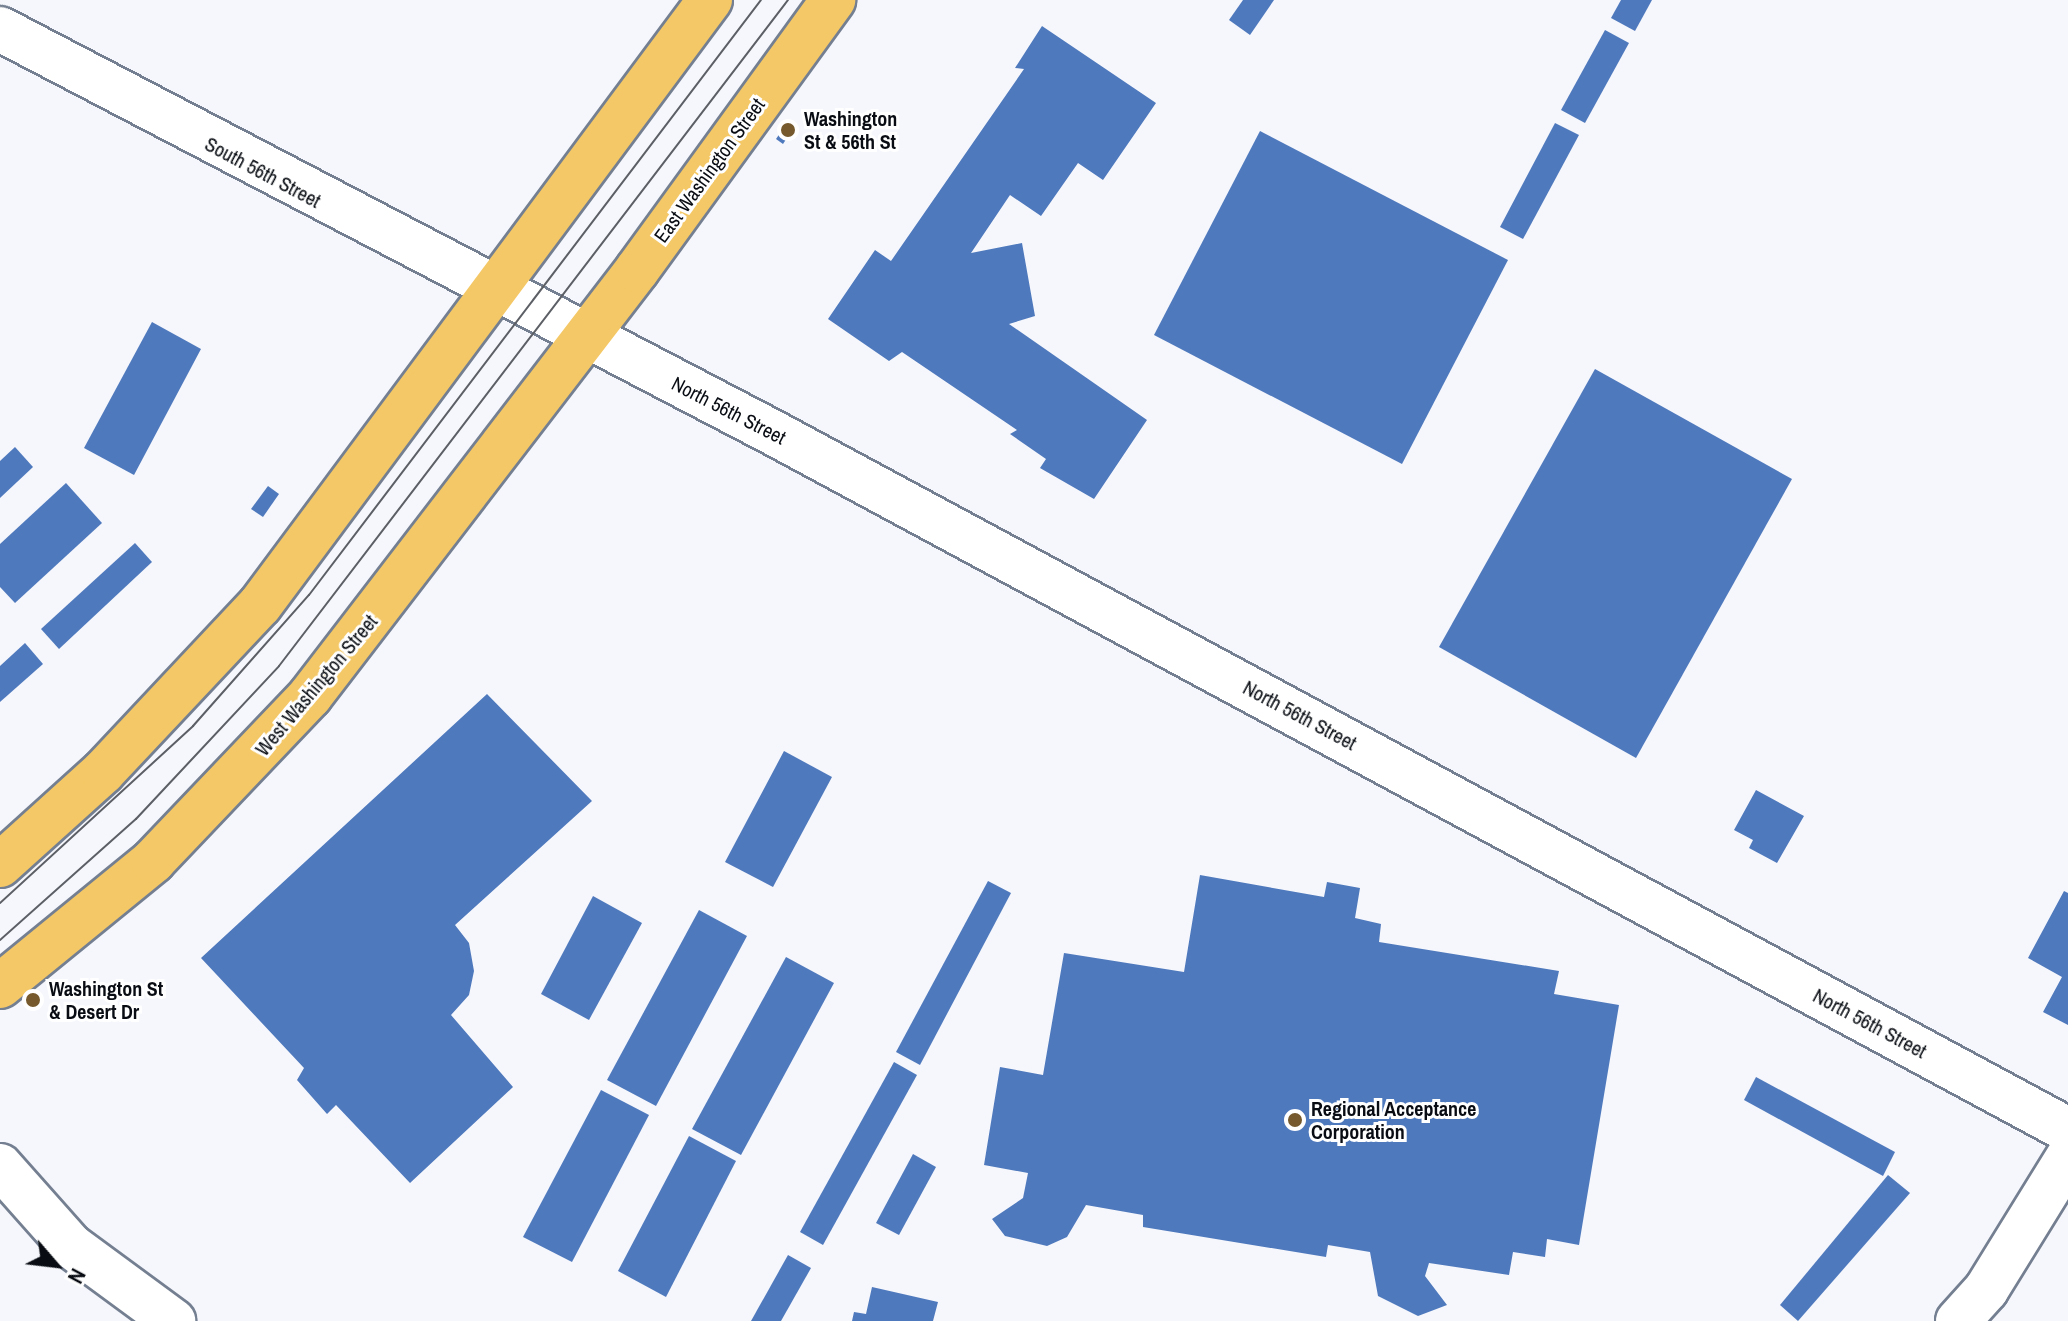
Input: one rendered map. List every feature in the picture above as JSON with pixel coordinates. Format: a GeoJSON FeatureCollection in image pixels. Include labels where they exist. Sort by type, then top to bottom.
{"type":"FeatureCollection","features":[{"type":"Feature","properties":{"kind":"main road"},"geometry":{"type":"LineString","coordinates":[[0,865],[103,772],[250,616],[510,300],[710,0]]}},
{"type":"Feature","properties":{"kind":"main road","name":"East Washington Street"},"geometry":{"type":"LineString","coordinates":[[585,339],[833,0]]}},
{"type":"Feature","properties":{"kind":"main road","name":"West Washington Street"},"geometry":{"type":"LineString","coordinates":[[0,986],[106,903],[275,737],[585,339]]}},
{"type":"Feature","properties":{"kind":"street","name":"South 56th Street"},"geometry":{"type":"LineString","coordinates":[[0,29],[510,300]]}},
{"type":"Feature","properties":{"kind":"street","name":"North 56th Street"},"geometry":{"type":"LineString","coordinates":[[510,300],[770,431],[2068,1130]]}},
{"type":"Feature","properties":{"kind":"street"},"geometry":{"type":"LineString","coordinates":[[1958,1321],[1986,1290],[2068,1157]]}},
{"type":"Feature","properties":{"kind":"street"},"geometry":{"type":"LineString","coordinates":[[0,1166],[71,1246],[173,1321]]}},
{"type":"Feature","properties":{"kind":"building"},"geometry":{"type":"Polygon","coordinates":[[[1243,0],[1274,0],[1250,35],[1229,20],[1243,0]]]}},
{"type":"Feature","properties":{"kind":"building"},"geometry":{"type":"Polygon","coordinates":[[[1621,0],[1652,0],[1635,31],[1611,18],[1621,0]]]}},
{"type":"Feature","properties":{"kind":"building"},"geometry":{"type":"Polygon","coordinates":[[[1042,26],[1156,103],[1103,180],[1078,163],[1041,216],[1010,195],[971,253],[1022,243],[1035,316],[1009,324],[1147,420],[1094,499],[1040,468],[1046,459],[1010,434],[1017,430],[902,352],[889,361],[828,319],[875,250],[891,261],[1024,69],[1015,68],[1042,26]]]}},
{"type":"Feature","properties":{"kind":"building"},"geometry":{"type":"Polygon","coordinates":[[[1605,30],[1629,43],[1585,123],[1561,110],[1605,30]]]}},
{"type":"Feature","properties":{"kind":"building"},"geometry":{"type":"Polygon","coordinates":[[[1555,123],[1579,135],[1523,239],[1500,227],[1555,123]]]}},
{"type":"Feature","properties":{"kind":"building"},"geometry":{"type":"Polygon","coordinates":[[[785,126],[794,127],[783,144],[776,139],[785,126]]]}},
{"type":"Feature","properties":{"kind":"building"},"geometry":{"type":"Polygon","coordinates":[[[1260,131],[1508,260],[1402,464],[1154,335],[1260,131]]]}},
{"type":"Feature","properties":{"kind":"building"},"geometry":{"type":"Polygon","coordinates":[[[152,322],[201,349],[134,475],[84,448],[152,322]]]}},
{"type":"Feature","properties":{"kind":"building"},"geometry":{"type":"Polygon","coordinates":[[[1595,369],[1792,479],[1636,758],[1439,647],[1595,369]]]}},
{"type":"Feature","properties":{"kind":"building"},"geometry":{"type":"Polygon","coordinates":[[[15,447],[33,467],[0,498],[0,461],[15,447]]]}},
{"type":"Feature","properties":{"kind":"building"},"geometry":{"type":"Polygon","coordinates":[[[66,483],[102,523],[15,603],[0,587],[0,544],[66,483]]]}},
{"type":"Feature","properties":{"kind":"building"},"geometry":{"type":"Polygon","coordinates":[[[268,486],[279,494],[263,517],[251,509],[268,486]]]}},
{"type":"Feature","properties":{"kind":"building"},"geometry":{"type":"Polygon","coordinates":[[[135,543],[152,562],[59,649],[41,629],[135,543]]]}},
{"type":"Feature","properties":{"kind":"building"},"geometry":{"type":"Polygon","coordinates":[[[25,643],[43,664],[0,702],[0,666],[25,643]]]}},
{"type":"Feature","properties":{"kind":"building"},"geometry":{"type":"Polygon","coordinates":[[[487,694],[592,801],[455,925],[469,943],[474,971],[469,995],[451,1015],[513,1087],[410,1183],[336,1105],[327,1114],[297,1080],[304,1068],[201,958],[487,694]]]}},
{"type":"Feature","properties":{"kind":"building"},"geometry":{"type":"Polygon","coordinates":[[[784,751],[832,777],[773,887],[725,862],[784,751]]]}},
{"type":"Feature","properties":{"kind":"building"},"geometry":{"type":"Polygon","coordinates":[[[1756,790],[1804,816],[1777,863],[1749,848],[1753,840],[1734,830],[1756,790]]]}},
{"type":"Feature","properties":{"kind":"building","name":"Regional Acceptance Corporation"},"geometry":{"type":"Polygon","coordinates":[[[1200,875],[1324,897],[1327,882],[1360,888],[1355,918],[1381,924],[1379,942],[1559,971],[1554,994],[1619,1005],[1579,1245],[1547,1239],[1545,1257],[1513,1252],[1509,1275],[1429,1263],[1425,1276],[1447,1305],[1418,1316],[1378,1296],[1370,1252],[1328,1245],[1326,1257],[1143,1227],[1143,1215],[1086,1205],[1067,1237],[1047,1246],[1005,1236],[992,1219],[1023,1198],[1028,1173],[984,1165],[1000,1067],[1043,1075],[1064,953],[1184,972],[1200,875]]]}},
{"type":"Feature","properties":{"kind":"building"},"geometry":{"type":"Polygon","coordinates":[[[988,881],[1011,893],[920,1065],[896,1052],[988,881]]]}},
{"type":"Feature","properties":{"kind":"building"},"geometry":{"type":"Polygon","coordinates":[[[2064,891],[2068,893],[2068,1025],[2043,1012],[2062,977],[2028,958],[2064,891]]]}},
{"type":"Feature","properties":{"kind":"building"},"geometry":{"type":"Polygon","coordinates":[[[593,896],[642,923],[589,1020],[541,994],[593,896]]]}},
{"type":"Feature","properties":{"kind":"building"},"geometry":{"type":"Polygon","coordinates":[[[699,910],[747,936],[656,1106],[607,1080],[699,910]]]}},
{"type":"Feature","properties":{"kind":"building"},"geometry":{"type":"Polygon","coordinates":[[[786,957],[834,983],[741,1155],[692,1129],[786,957]]]}},
{"type":"Feature","properties":{"kind":"building"},"geometry":{"type":"Polygon","coordinates":[[[894,1062],[917,1075],[823,1245],[800,1232],[894,1062]]]}},
{"type":"Feature","properties":{"kind":"building"},"geometry":{"type":"Polygon","coordinates":[[[1756,1077],[1895,1152],[1883,1176],[1744,1100],[1756,1077]]]}},
{"type":"Feature","properties":{"kind":"building"},"geometry":{"type":"Polygon","coordinates":[[[601,1090],[649,1115],[572,1262],[523,1237],[601,1090]]]}},
{"type":"Feature","properties":{"kind":"building"},"geometry":{"type":"Polygon","coordinates":[[[689,1136],[736,1161],[666,1297],[618,1271],[689,1136]]]}},
{"type":"Feature","properties":{"kind":"building"},"geometry":{"type":"Polygon","coordinates":[[[913,1154],[936,1167],[899,1235],[876,1223],[913,1154]]]}},
{"type":"Feature","properties":{"kind":"building"},"geometry":{"type":"Polygon","coordinates":[[[1888,1175],[1910,1193],[1798,1321],[1780,1305],[1888,1175]]]}},
{"type":"Feature","properties":{"kind":"building"},"geometry":{"type":"Polygon","coordinates":[[[788,1255],[811,1268],[781,1321],[751,1321],[788,1255]]]}},
{"type":"Feature","properties":{"kind":"building"},"geometry":{"type":"Polygon","coordinates":[[[872,1287],[938,1302],[933,1321],[852,1321],[854,1312],[866,1314],[872,1287]]]}},
{"type":"Feature","properties":{"kind":"tram line"},"geometry":{"type":"LineString","coordinates":[[0,903],[193,726],[309,595],[761,0]]}},
{"type":"Feature","properties":{"kind":"tram line"},"geometry":{"type":"LineString","coordinates":[[0,940],[136,819],[279,666],[788,0]]}},
{"type":"Feature","properties":{"kind":"place","name":"Washington St & 56th St"},"geometry":{"type":"Point","coordinates":[788,130]}},
{"type":"Feature","properties":{"kind":"place","name":"Washington St & Desert Dr"},"geometry":{"type":"Point","coordinates":[33,1000]}},
{"type":"Feature","properties":{"kind":"place","name":"Regional Acceptance Corporation"},"geometry":{"type":"Point","coordinates":[1295,1120]}}]}
